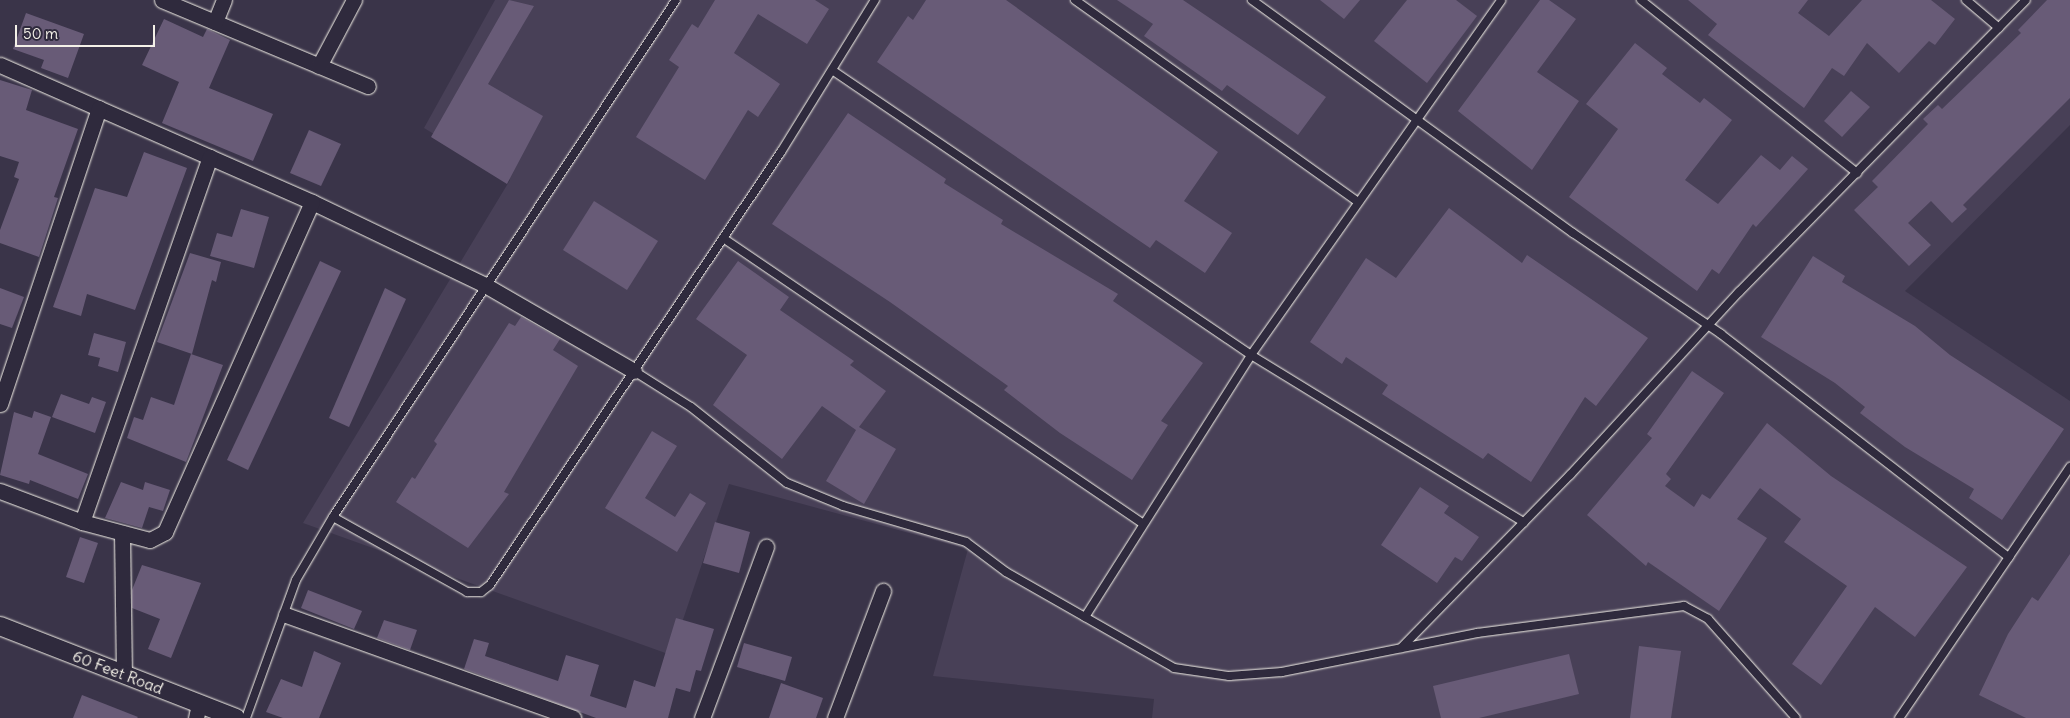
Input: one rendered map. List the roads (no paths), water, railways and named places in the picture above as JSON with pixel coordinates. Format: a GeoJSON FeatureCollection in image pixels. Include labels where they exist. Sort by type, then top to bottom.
{"type":"FeatureCollection","features":[{"type":"Feature","properties":{"kind":"street"},"geometry":{"type":"LineString","coordinates":[[162,0],[368,86]]}},
{"type":"Feature","properties":{"kind":"street"},"geometry":{"type":"LineString","coordinates":[[215,22],[224,0]]}},
{"type":"Feature","properties":{"kind":"street"},"geometry":{"type":"LineString","coordinates":[[319,66],[354,0]]}},
{"type":"Feature","properties":{"kind":"street"},"geometry":{"type":"LineString","coordinates":[[0,65],[312,202],[486,285],[634,371]]}},
{"type":"Feature","properties":{"kind":"street"},"geometry":{"type":"LineString","coordinates":[[0,404],[99,108]]}},
{"type":"Feature","properties":{"kind":"street"},"geometry":{"type":"LineString","coordinates":[[82,522],[210,157]]}},
{"type":"Feature","properties":{"kind":"street"},"geometry":{"type":"LineString","coordinates":[[0,491],[82,522],[150,540],[165,532],[312,202]]}},
{"type":"Feature","properties":{"kind":"street"},"geometry":{"type":"LineString","coordinates":[[122,533],[124,674]]}},
{"type":"Feature","properties":{"kind":"street"},"geometry":{"type":"LineString","coordinates":[[702,718],[766,547]]}},
{"type":"Feature","properties":{"kind":"street"},"geometry":{"type":"LineString","coordinates":[[835,718],[883,591]]}},
{"type":"Feature","properties":{"kind":"street"},"geometry":{"type":"LineString","coordinates":[[286,615],[573,718]]}},
{"type":"Feature","properties":{"kind":"street","name":"60 Feet Road"},"geometry":{"type":"LineString","coordinates":[[0,626],[124,674],[198,711],[236,718]]}},
{"type":"Feature","properties":{"kind":"lane"},"geometry":{"type":"LineString","coordinates":[[246,718],[286,615],[300,571],[332,517],[676,0]]}},
{"type":"Feature","properties":{"kind":"lane"},"geometry":{"type":"LineString","coordinates":[[332,517],[467,592],[480,592],[490,585],[723,238],[875,0]]}},
{"type":"Feature","properties":{"kind":"lane"},"geometry":{"type":"LineString","coordinates":[[1075,0],[1357,201]]}},
{"type":"Feature","properties":{"kind":"lane"},"geometry":{"type":"LineString","coordinates":[[1252,0],[1416,120],[1708,325],[2009,557]]}},
{"type":"Feature","properties":{"kind":"lane"},"geometry":{"type":"LineString","coordinates":[[1085,617],[1142,523],[1251,355],[1357,201],[1500,0]]}},
{"type":"Feature","properties":{"kind":"lane"},"geometry":{"type":"LineString","coordinates":[[1641,0],[1857,172]]}},
{"type":"Feature","properties":{"kind":"lane"},"geometry":{"type":"LineString","coordinates":[[1966,0],[1999,28]]}},
{"type":"Feature","properties":{"kind":"lane"},"geometry":{"type":"LineString","coordinates":[[1401,648],[1524,522],[1708,325],[2026,0]]}},
{"type":"Feature","properties":{"kind":"lane"},"geometry":{"type":"LineString","coordinates":[[832,70],[1251,355],[1524,522]]}},
{"type":"Feature","properties":{"kind":"lane"},"geometry":{"type":"LineString","coordinates":[[723,238],[1142,523]]}},
{"type":"Feature","properties":{"kind":"lane"},"geometry":{"type":"LineString","coordinates":[[634,371],[691,407],[787,483],[843,506],[966,542],[1006,572],[1174,668],[1229,676],[1282,672],[1476,633],[1684,606],[1708,619],[1796,718]]}},
{"type":"Feature","properties":{"kind":"lane"},"geometry":{"type":"LineString","coordinates":[[1899,718],[2070,467]]}}]}
